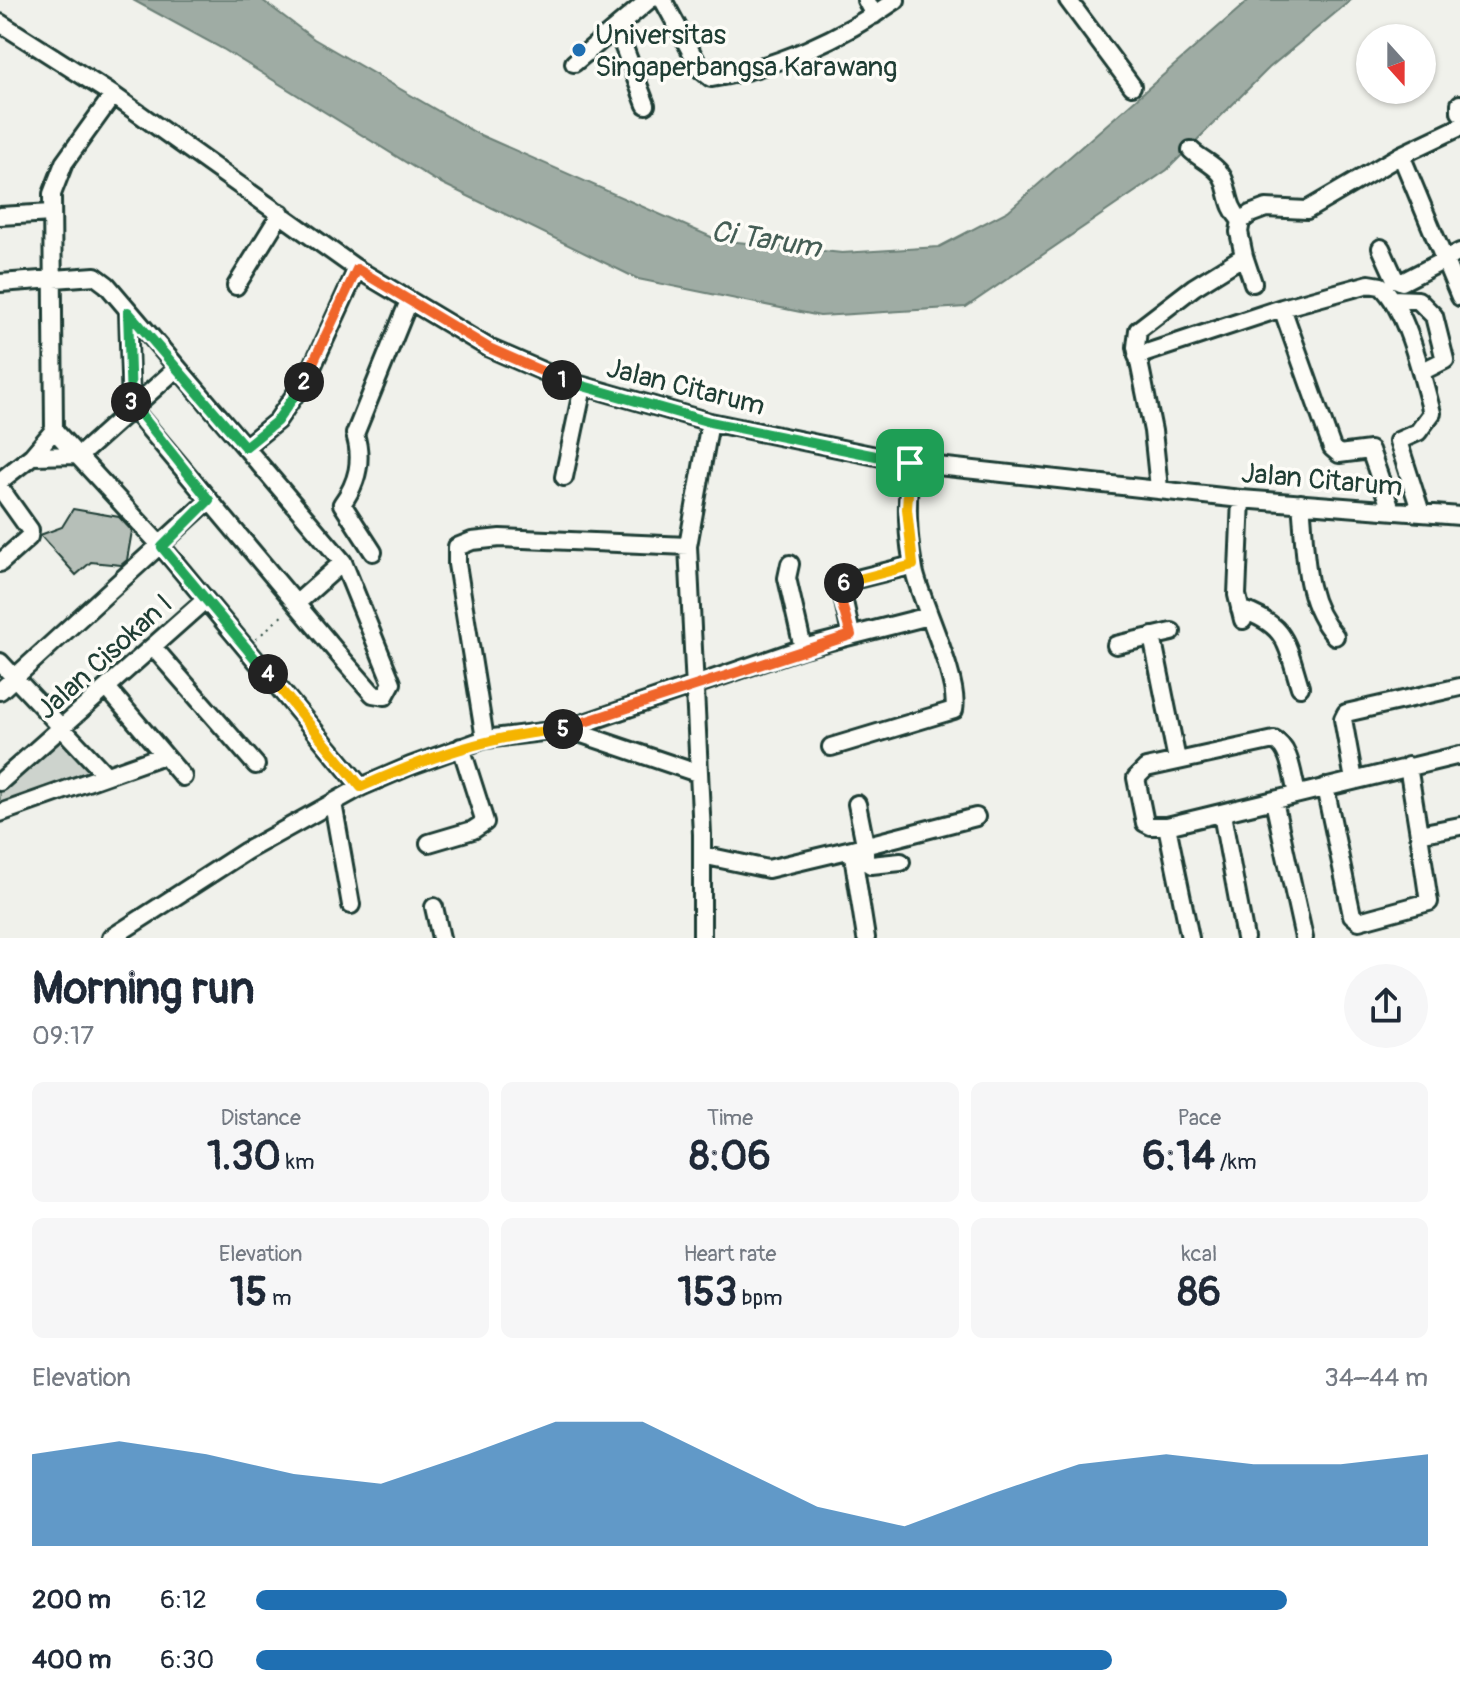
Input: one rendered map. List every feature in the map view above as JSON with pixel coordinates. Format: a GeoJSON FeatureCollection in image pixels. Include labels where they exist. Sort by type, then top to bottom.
{"type":"FeatureCollection","features":[{"type":"Feature","properties":{"kind":"street"},"geometry":{"type":"LineString","coordinates":[[574,63],[649,0]]}},
{"type":"Feature","properties":{"kind":"street"},"geometry":{"type":"LineString","coordinates":[[663,0],[701,70],[711,78],[795,54],[870,7],[896,0]]}},
{"type":"Feature","properties":{"kind":"street"},"geometry":{"type":"LineString","coordinates":[[1068,0],[1132,86]]}},
{"type":"Feature","properties":{"kind":"street","name":"Jalan Citarum"},"geometry":{"type":"LineString","coordinates":[[0,23],[113,95],[357,269],[489,348],[583,387],[710,422],[910,463],[1241,499],[1460,516]]}},
{"type":"Feature","properties":{"kind":"street"},"geometry":{"type":"LineString","coordinates":[[617,29],[646,105]]}},
{"type":"Feature","properties":{"kind":"street"},"geometry":{"type":"LineString","coordinates":[[0,481],[32,456],[54,430],[52,213],[56,177],[113,95]]}},
{"type":"Feature","properties":{"kind":"street"},"geometry":{"type":"LineString","coordinates":[[1460,104],[1460,112]]}},
{"type":"Feature","properties":{"kind":"street"},"geometry":{"type":"LineString","coordinates":[[1241,221],[1266,208],[1307,210],[1401,155],[1460,127]]}},
{"type":"Feature","properties":{"kind":"street"},"geometry":{"type":"LineString","coordinates":[[1191,150],[1218,170],[1230,208],[1241,221]]}},
{"type":"Feature","properties":{"kind":"street"},"geometry":{"type":"LineString","coordinates":[[1401,155],[1453,255],[1460,297]]}},
{"type":"Feature","properties":{"kind":"street"},"geometry":{"type":"LineString","coordinates":[[0,216],[52,213]]}},
{"type":"Feature","properties":{"kind":"street"},"geometry":{"type":"LineString","coordinates":[[236,286],[281,213]]}},
{"type":"Feature","properties":{"kind":"street"},"geometry":{"type":"LineString","coordinates":[[1241,221],[1239,232],[1253,283]]}},
{"type":"Feature","properties":{"kind":"street"},"geometry":{"type":"LineString","coordinates":[[1381,248],[1395,279],[1402,282],[1453,255]]}},
{"type":"Feature","properties":{"kind":"street"},"geometry":{"type":"LineString","coordinates":[[1159,488],[1153,431],[1135,338],[1144,323],[1244,256]]}},
{"type":"Feature","properties":{"kind":"street"},"geometry":{"type":"LineString","coordinates":[[245,447],[277,421],[303,384],[357,269]]}},
{"type":"Feature","properties":{"kind":"street"},"geometry":{"type":"LineString","coordinates":[[0,283],[95,276],[128,312],[343,562],[391,681],[389,693],[373,694],[131,407],[128,312]]}},
{"type":"Feature","properties":{"kind":"street"},"geometry":{"type":"LineString","coordinates":[[1137,356],[1282,308],[1369,284],[1381,286],[1392,299],[1421,372],[1432,413],[1428,423],[1418,432],[1398,441],[1370,450],[1339,454],[1332,448],[1282,308]]}},
{"type":"Feature","properties":{"kind":"street"},"geometry":{"type":"LineString","coordinates":[[1392,299],[1418,300],[1434,316],[1445,360],[1421,372]]}},
{"type":"Feature","properties":{"kind":"street"},"geometry":{"type":"LineString","coordinates":[[373,552],[342,504],[354,488],[359,469],[360,448],[355,434],[409,301]]}},
{"type":"Feature","properties":{"kind":"street"},"geometry":{"type":"LineString","coordinates":[[32,456],[80,455],[176,369]]}},
{"type":"Feature","properties":{"kind":"street"},"geometry":{"type":"LineString","coordinates":[[564,477],[583,387]]}},
{"type":"Feature","properties":{"kind":"street"},"geometry":{"type":"LineString","coordinates":[[702,938],[702,855],[688,546],[710,422]]}},
{"type":"Feature","properties":{"kind":"street"},"geometry":{"type":"LineString","coordinates":[[54,430],[162,547],[361,787]]}},
{"type":"Feature","properties":{"kind":"street"},"geometry":{"type":"LineString","coordinates":[[1398,441],[1421,513]]}},
{"type":"Feature","properties":{"kind":"street"},"geometry":{"type":"LineString","coordinates":[[1370,450],[1391,510]]}},
{"type":"Feature","properties":{"kind":"street"},"geometry":{"type":"LineString","coordinates":[[831,747],[954,710],[940,647],[913,565],[907,509],[910,463]]}},
{"type":"Feature","properties":{"kind":"street"},"geometry":{"type":"LineString","coordinates":[[0,488],[30,530],[29,537],[0,563]]}},
{"type":"Feature","properties":{"kind":"street"},"geometry":{"type":"LineString","coordinates":[[1241,499],[1241,615],[1266,618],[1279,628],[1300,687]]}},
{"type":"Feature","properties":{"kind":"street"},"geometry":{"type":"LineString","coordinates":[[0,691],[162,547],[209,500]]}},
{"type":"Feature","properties":{"kind":"street"},"geometry":{"type":"LineString","coordinates":[[1301,503],[1309,589],[1322,622],[1335,636]]}},
{"type":"Feature","properties":{"kind":"street"},"geometry":{"type":"LineString","coordinates":[[485,739],[457,564],[457,547],[472,541],[500,538],[688,546]]}},
{"type":"Feature","properties":{"kind":"street"},"geometry":{"type":"LineString","coordinates":[[297,603],[343,562]]}},
{"type":"Feature","properties":{"kind":"street"},"geometry":{"type":"LineString","coordinates":[[790,564],[787,578],[803,648]]}},
{"type":"Feature","properties":{"kind":"street"},"geometry":{"type":"LineString","coordinates":[[851,635],[841,587],[845,582],[913,565]]}},
{"type":"Feature","properties":{"kind":"street","name":"Jalan Cisokan I"},"geometry":{"type":"LineString","coordinates":[[0,782],[205,600]]}},
{"type":"Feature","properties":{"kind":"street"},"geometry":{"type":"LineString","coordinates":[[111,938],[246,851],[361,787],[461,747],[485,739],[567,729],[803,648],[929,616]]}},
{"type":"Feature","properties":{"kind":"street"},"geometry":{"type":"LineString","coordinates":[[1116,645],[1172,632]]}},
{"type":"Feature","properties":{"kind":"street"},"geometry":{"type":"LineString","coordinates":[[1152,636],[1177,760]]}},
{"type":"Feature","properties":{"kind":"street"},"geometry":{"type":"LineString","coordinates":[[153,647],[256,765]]}},
{"type":"Feature","properties":{"kind":"street"},"geometry":{"type":"LineString","coordinates":[[0,662],[105,774]]}},
{"type":"Feature","properties":{"kind":"street"},"geometry":{"type":"LineString","coordinates":[[1354,780],[1343,719],[1346,713],[1460,687]]}},
{"type":"Feature","properties":{"kind":"street"},"geometry":{"type":"LineString","coordinates":[[108,689],[183,777]]}},
{"type":"Feature","properties":{"kind":"street"},"geometry":{"type":"LineString","coordinates":[[567,729],[697,773]]}},
{"type":"Feature","properties":{"kind":"street"},"geometry":{"type":"LineString","coordinates":[[1297,793],[1282,744],[1274,740],[1146,768],[1136,778],[1145,823],[1167,826],[1460,755]]}},
{"type":"Feature","properties":{"kind":"street"},"geometry":{"type":"LineString","coordinates":[[429,843],[473,830],[485,822],[461,747]]}},
{"type":"Feature","properties":{"kind":"street"},"geometry":{"type":"LineString","coordinates":[[0,813],[164,755]]}},
{"type":"Feature","properties":{"kind":"street"},"geometry":{"type":"LineString","coordinates":[[1325,787],[1352,915],[1359,921],[1429,902],[1408,766]]}},
{"type":"Feature","properties":{"kind":"street"},"geometry":{"type":"LineString","coordinates":[[1274,801],[1304,938]]}},
{"type":"Feature","properties":{"kind":"street"},"geometry":{"type":"LineString","coordinates":[[333,803],[351,905]]}},
{"type":"Feature","properties":{"kind":"street"},"geometry":{"type":"LineString","coordinates":[[857,804],[866,938]]}},
{"type":"Feature","properties":{"kind":"street"},"geometry":{"type":"LineString","coordinates":[[1222,814],[1245,938]]}},
{"type":"Feature","properties":{"kind":"street"},"geometry":{"type":"LineString","coordinates":[[702,855],[768,869],[976,817]]}},
{"type":"Feature","properties":{"kind":"street"},"geometry":{"type":"LineString","coordinates":[[1167,826],[1190,938]]}},
{"type":"Feature","properties":{"kind":"street"},"geometry":{"type":"LineString","coordinates":[[1419,834],[1460,826]]}},
{"type":"Feature","properties":{"kind":"street"},"geometry":{"type":"LineString","coordinates":[[859,846],[868,864],[901,862]]}},
{"type":"Feature","properties":{"kind":"street"},"geometry":{"type":"LineString","coordinates":[[434,907],[441,938]]}},
{"type":"Feature","properties":{"kind":"path"},"geometry":{"type":"LineString","coordinates":[[246,649],[297,603]]}},
{"type":"Feature","properties":{"kind":"shaded area"},"geometry":{"type":"Polygon","coordinates":[[[133,0],[262,0],[314,39],[478,134],[718,240],[842,253],[939,247],[1008,211],[1249,0],[1351,0],[1269,68],[1167,170],[966,307],[820,316],[638,279],[433,179],[223,49],[133,0]]]}},
{"type":"Feature","properties":{"kind":"shaded area"},"geometry":{"type":"Polygon","coordinates":[[[61,734],[96,771],[0,810],[0,786],[61,734]]]}},
{"type":"Feature","properties":{"kind":"building"},"geometry":{"type":"Polygon","coordinates":[[[73,509],[119,517],[132,531],[127,560],[121,565],[91,562],[76,575],[40,535],[62,527],[73,509]]]}},
{"type":"Feature","properties":{"kind":"place","name":"Universitas Singaperbangsa Karawang"},"geometry":{"type":"Point","coordinates":[579,50]}},
{"type":"Feature","properties":{"kind":"route"},"geometry":{"type":"LineString","coordinates":[[357,269],[489,348],[563,380],[710,422],[910,463],[907,509],[913,565],[845,582],[839,594],[851,635],[694,684],[567,729],[485,739],[361,787],[162,547],[209,500],[131,407],[128,312],[245,447],[277,421],[309,374],[357,269]]}},
{"type":"Feature","properties":{"kind":"water label","name":"Ci Tarum"},"geometry":{"type":"Point","coordinates":[766,239]}}]}
